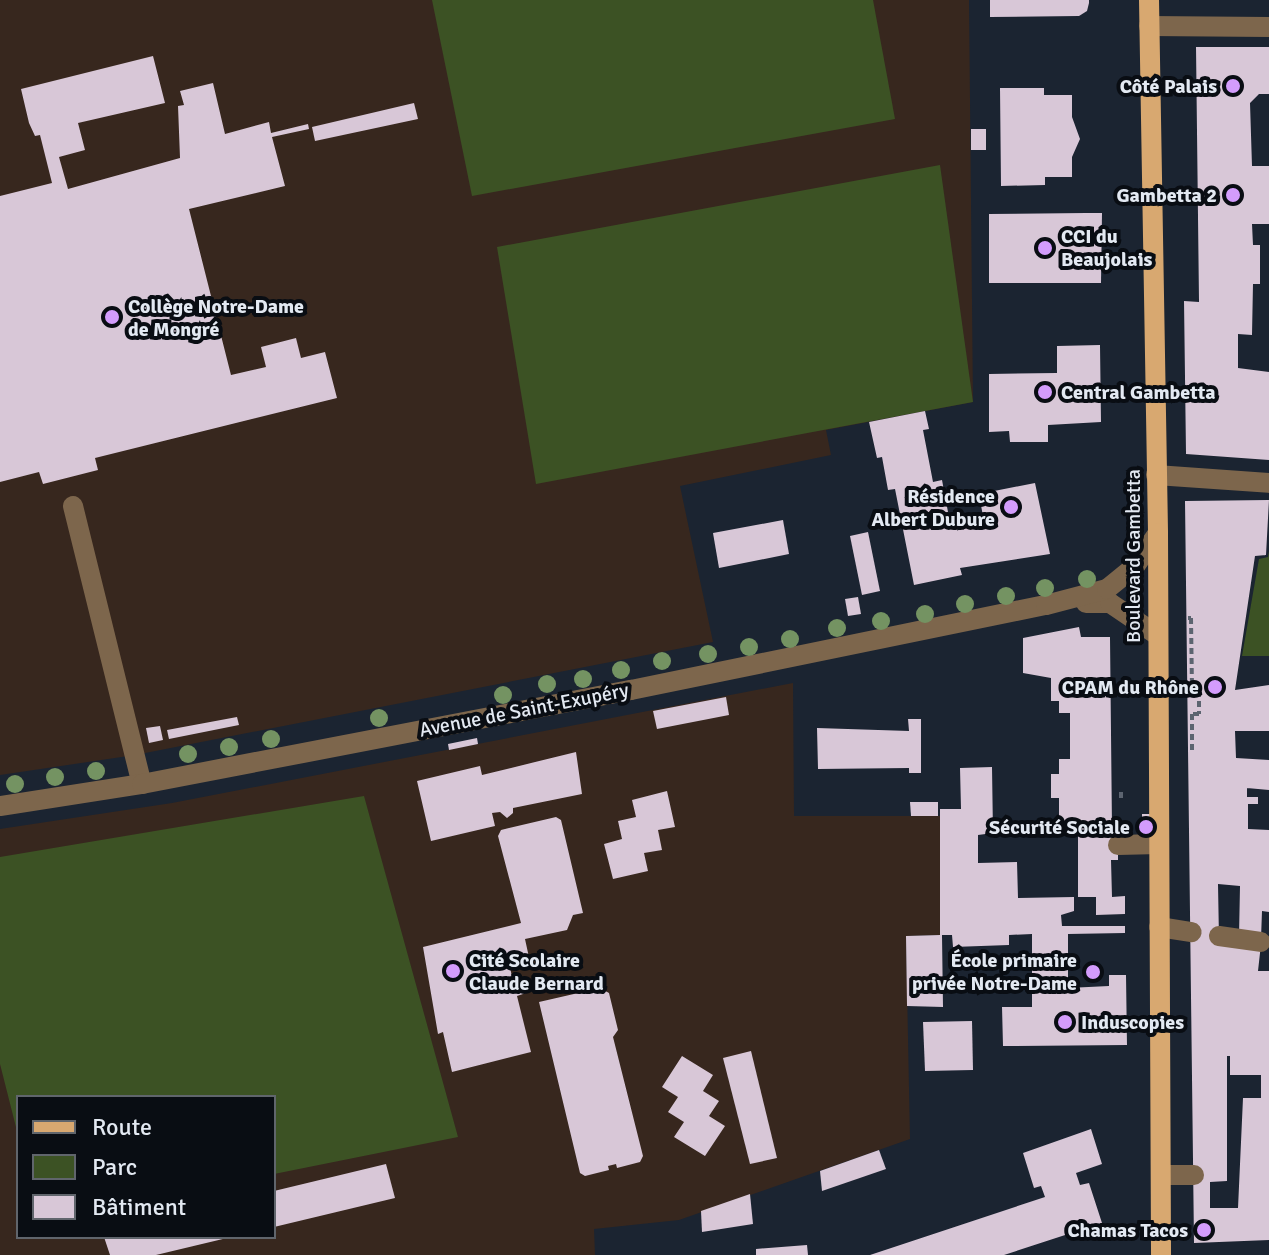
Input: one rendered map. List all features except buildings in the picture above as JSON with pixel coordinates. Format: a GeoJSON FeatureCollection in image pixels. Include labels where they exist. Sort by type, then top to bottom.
{"type":"FeatureCollection","features":[{"type":"Feature","properties":{"kind":"main road","name":"Boulevard Gambetta"},"geometry":{"type":"LineString","coordinates":[[1149,0],[1158,533],[1161,1255]]}},
{"type":"Feature","properties":{"kind":"street"},"geometry":{"type":"LineString","coordinates":[[1149,26],[1269,27]]}},
{"type":"Feature","properties":{"kind":"street"},"geometry":{"type":"LineString","coordinates":[[1156,475],[1269,483]]}},
{"type":"Feature","properties":{"kind":"street"},"geometry":{"type":"LineString","coordinates":[[73,506],[142,784]]}},
{"type":"Feature","properties":{"kind":"street","name":"Avenue de Saint-Exupéry"},"geometry":{"type":"LineString","coordinates":[[0,806],[142,784],[1046,605],[1107,589],[1135,566],[1158,533]]}},
{"type":"Feature","properties":{"kind":"street","name":"Avenue de Saint-Exupéry"},"geometry":{"type":"LineString","coordinates":[[1046,605],[1110,603],[1157,635]]}},
{"type":"Feature","properties":{"kind":"street"},"geometry":{"type":"LineString","coordinates":[[1118,845],[1159,844]]}},
{"type":"Feature","properties":{"kind":"street"},"geometry":{"type":"LineString","coordinates":[[1159,927],[1192,932]]}},
{"type":"Feature","properties":{"kind":"street"},"geometry":{"type":"LineString","coordinates":[[1219,936],[1261,942]]}},
{"type":"Feature","properties":{"kind":"street"},"geometry":{"type":"LineString","coordinates":[[1161,1175],[1194,1175]]}},
{"type":"Feature","properties":{"kind":"path"},"geometry":{"type":"LineString","coordinates":[[1188,618],[1192,691],[1199,691],[1200,703],[1199,714],[1192,714],[1192,754]]}},
{"type":"Feature","properties":{"kind":"path"},"geometry":{"type":"LineString","coordinates":[[1189,703],[1200,703]]}},
{"type":"Feature","properties":{"kind":"path"},"geometry":{"type":"LineString","coordinates":[[1121,792],[1121,799]]}},
{"type":"Feature","properties":{"kind":"shaded area"},"geometry":{"type":"Polygon","coordinates":[[[0,0],[969,0],[973,402],[826,430],[831,455],[680,486],[713,642],[135,755],[0,775],[0,0]]]}},
{"type":"Feature","properties":{"kind":"shaded area","name":"Cité Scolaire Claude Bernard"},"geometry":{"type":"Polygon","coordinates":[[[793,683],[794,816],[940,816],[940,935],[906,936],[910,1139],[679,1220],[594,1229],[595,1255],[0,1255],[0,829],[172,803],[793,683]]]}},
{"type":"Feature","properties":{"kind":"green space"},"geometry":{"type":"Polygon","coordinates":[[[432,0],[873,0],[895,119],[472,196],[432,0]]]}},
{"type":"Feature","properties":{"kind":"green space"},"geometry":{"type":"Polygon","coordinates":[[[940,165],[973,402],[536,484],[497,247],[940,165]]]}},
{"type":"Feature","properties":{"kind":"green space"},"geometry":{"type":"Polygon","coordinates":[[[1269,551],[1269,656],[1242,656],[1259,559],[1268,557],[1269,551]]]}},
{"type":"Feature","properties":{"kind":"green space"},"geometry":{"type":"Polygon","coordinates":[[[364,796],[458,1137],[276,1174],[276,1095],[16,1095],[16,1127],[0,1064],[0,857],[364,796]]]}},
{"type":"Feature","properties":{"kind":"place","name":"Côté Palais"},"geometry":{"type":"Point","coordinates":[1233,86]}},
{"type":"Feature","properties":{"kind":"place","name":"Gambetta 2"},"geometry":{"type":"Point","coordinates":[1233,195]}},
{"type":"Feature","properties":{"kind":"place","name":"CCI du Beaujolais"},"geometry":{"type":"Point","coordinates":[1045,248]}},
{"type":"Feature","properties":{"kind":"place","name":"Collège Notre-Dame de Mongré"},"geometry":{"type":"Point","coordinates":[112,317]}},
{"type":"Feature","properties":{"kind":"place","name":"Central Gambetta"},"geometry":{"type":"Point","coordinates":[1045,392]}},
{"type":"Feature","properties":{"kind":"place","name":"Résidence Albert Dubure"},"geometry":{"type":"Point","coordinates":[1011,507]}},
{"type":"Feature","properties":{"kind":"place","name":"CPAM du Rhône"},"geometry":{"type":"Point","coordinates":[1215,687]}},
{"type":"Feature","properties":{"kind":"place","name":"Sécurité Sociale"},"geometry":{"type":"Point","coordinates":[1146,827]}},
{"type":"Feature","properties":{"kind":"place","name":"Cité Scolaire Claude Bernard"},"geometry":{"type":"Point","coordinates":[453,971]}},
{"type":"Feature","properties":{"kind":"place","name":"École primaire privée Notre-Dame"},"geometry":{"type":"Point","coordinates":[1093,972]}},
{"type":"Feature","properties":{"kind":"place","name":"Induscopies"},"geometry":{"type":"Point","coordinates":[1065,1022]}},
{"type":"Feature","properties":{"kind":"place","name":"Chamas Tacos"},"geometry":{"type":"Point","coordinates":[1204,1230]}}]}
